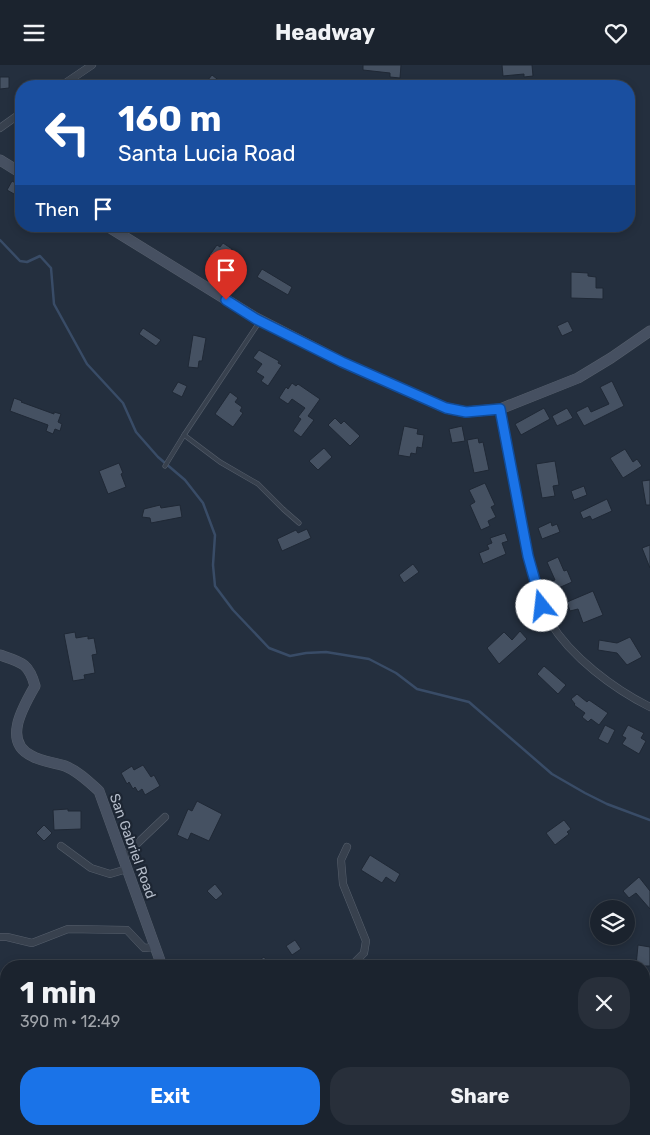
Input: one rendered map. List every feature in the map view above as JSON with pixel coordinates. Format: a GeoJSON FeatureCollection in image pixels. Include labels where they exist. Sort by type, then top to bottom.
{"type":"FeatureCollection","features":[{"type":"Feature","properties":{"kind":"street"},"geometry":{"type":"LineString","coordinates":[[70,80],[92,65]]}},
{"type":"Feature","properties":{"kind":"street"},"geometry":{"type":"LineString","coordinates":[[0,128],[15,117]]}},
{"type":"Feature","properties":{"kind":"street"},"geometry":{"type":"LineString","coordinates":[[0,160],[15,169]]}},
{"type":"Feature","properties":{"kind":"street"},"geometry":{"type":"LineString","coordinates":[[117,232],[260,321],[342,362],[446,408],[466,412],[500,409],[578,378],[603,364],[650,331]]}},
{"type":"Feature","properties":{"kind":"street"},"geometry":{"type":"LineString","coordinates":[[500,409],[528,556],[542,606],[556,632],[574,653],[632,698],[650,707]]}},
{"type":"Feature","properties":{"kind":"street","name":"San Gabriel Road"},"geometry":{"type":"LineString","coordinates":[[0,655],[20,661],[32,673],[35,687],[23,708],[16,730],[19,746],[31,756],[66,767],[84,777],[99,791],[160,960]]}},
{"type":"Feature","properties":{"kind":"street"},"geometry":{"type":"LineString","coordinates":[[122,857],[165,817]]}},
{"type":"Feature","properties":{"kind":"street"},"geometry":{"type":"LineString","coordinates":[[61,846],[91,868],[110,874],[127,869]]}},
{"type":"Feature","properties":{"kind":"street"},"geometry":{"type":"LineString","coordinates":[[347,847],[341,860],[343,884],[366,941],[364,953],[356,960]]}},
{"type":"Feature","properties":{"kind":"street"},"geometry":{"type":"LineString","coordinates":[[0,937],[32,943],[68,929],[127,930],[144,948],[155,947]]}},
{"type":"Feature","properties":{"kind":"lane"},"geometry":{"type":"LineString","coordinates":[[165,466],[260,321]]}},
{"type":"Feature","properties":{"kind":"lane"},"geometry":{"type":"LineString","coordinates":[[184,435],[220,462],[258,484],[299,523]]}},
{"type":"Feature","properties":{"kind":"building"},"geometry":{"type":"Polygon","coordinates":[[[363,65],[401,65],[400,78],[390,77],[390,73],[363,70],[363,65]]]}},
{"type":"Feature","properties":{"kind":"building"},"geometry":{"type":"Polygon","coordinates":[[[502,65],[532,65],[533,76],[524,77],[524,74],[503,76],[502,65]]]}},
{"type":"Feature","properties":{"kind":"building"},"geometry":{"type":"Polygon","coordinates":[[[212,75],[218,80],[208,80],[212,75]]]}},
{"type":"Feature","properties":{"kind":"building"},"geometry":{"type":"Polygon","coordinates":[[[0,77],[9,77],[9,88],[0,89],[0,77]]]}},
{"type":"Feature","properties":{"kind":"building"},"geometry":{"type":"Polygon","coordinates":[[[12,181],[15,183],[15,195],[7,190],[12,181]]]}},
{"type":"Feature","properties":{"kind":"building"},"geometry":{"type":"Polygon","coordinates":[[[223,243],[232,249],[230,253],[239,259],[231,271],[209,256],[217,245],[220,247],[223,243]]]}},
{"type":"Feature","properties":{"kind":"building"},"geometry":{"type":"Polygon","coordinates":[[[262,269],[292,287],[288,295],[257,277],[262,269]]]}},
{"type":"Feature","properties":{"kind":"building"},"geometry":{"type":"Polygon","coordinates":[[[571,272],[588,273],[588,276],[596,277],[596,288],[603,288],[603,299],[571,298],[571,272]]]}},
{"type":"Feature","properties":{"kind":"building"},"geometry":{"type":"Polygon","coordinates":[[[568,321],[573,331],[562,336],[557,326],[568,321]]]}},
{"type":"Feature","properties":{"kind":"building"},"geometry":{"type":"Polygon","coordinates":[[[143,328],[161,340],[156,346],[139,334],[143,328]]]}},
{"type":"Feature","properties":{"kind":"building"},"geometry":{"type":"Polygon","coordinates":[[[193,335],[206,338],[202,361],[199,361],[198,368],[188,367],[193,335]]]}},
{"type":"Feature","properties":{"kind":"building"},"geometry":{"type":"Polygon","coordinates":[[[259,350],[279,361],[278,363],[282,365],[268,386],[261,381],[264,377],[256,372],[262,364],[253,358],[259,350]]]}},
{"type":"Feature","properties":{"kind":"building"},"geometry":{"type":"Polygon","coordinates":[[[612,381],[624,406],[584,426],[576,412],[588,406],[591,412],[609,404],[600,387],[612,381]]]}},
{"type":"Feature","properties":{"kind":"building"},"geometry":{"type":"Polygon","coordinates":[[[178,382],[187,386],[182,397],[172,392],[178,382]]]}},
{"type":"Feature","properties":{"kind":"building"},"geometry":{"type":"Polygon","coordinates":[[[292,383],[296,386],[298,384],[320,399],[308,416],[314,420],[301,437],[293,431],[301,419],[298,417],[305,408],[292,399],[288,404],[279,398],[286,387],[288,389],[292,383]]]}},
{"type":"Feature","properties":{"kind":"building"},"geometry":{"type":"Polygon","coordinates":[[[230,392],[238,398],[235,402],[242,407],[240,411],[243,413],[233,427],[215,414],[230,392]]]}},
{"type":"Feature","properties":{"kind":"building"},"geometry":{"type":"Polygon","coordinates":[[[14,398],[54,414],[54,412],[61,414],[58,422],[62,424],[60,431],[55,429],[53,434],[46,431],[48,425],[10,411],[14,398]]]}},
{"type":"Feature","properties":{"kind":"building"},"geometry":{"type":"Polygon","coordinates":[[[544,408],[550,419],[521,435],[515,424],[544,408]]]}},
{"type":"Feature","properties":{"kind":"building"},"geometry":{"type":"Polygon","coordinates":[[[567,408],[573,418],[557,426],[552,416],[567,408]]]}},
{"type":"Feature","properties":{"kind":"building"},"geometry":{"type":"Polygon","coordinates":[[[335,418],[341,424],[344,421],[360,436],[350,446],[328,425],[335,418]]]}},
{"type":"Feature","properties":{"kind":"building"},"geometry":{"type":"Polygon","coordinates":[[[404,426],[418,429],[417,434],[424,435],[422,448],[417,447],[416,454],[411,453],[410,457],[398,455],[404,426]]]}},
{"type":"Feature","properties":{"kind":"building"},"geometry":{"type":"Polygon","coordinates":[[[462,426],[465,441],[452,443],[449,429],[462,426]]]}},
{"type":"Feature","properties":{"kind":"building"},"geometry":{"type":"Polygon","coordinates":[[[478,438],[479,443],[483,442],[489,470],[474,473],[467,440],[478,438]]]}},
{"type":"Feature","properties":{"kind":"building"},"geometry":{"type":"Polygon","coordinates":[[[324,448],[332,457],[318,470],[309,461],[324,448]]]}},
{"type":"Feature","properties":{"kind":"building"},"geometry":{"type":"Polygon","coordinates":[[[625,449],[633,462],[637,459],[642,466],[623,478],[610,458],[625,449]]]}},
{"type":"Feature","properties":{"kind":"building"},"geometry":{"type":"Polygon","coordinates":[[[555,461],[559,485],[553,486],[555,496],[542,498],[536,464],[555,461]]]}},
{"type":"Feature","properties":{"kind":"building"},"geometry":{"type":"Polygon","coordinates":[[[119,463],[126,487],[108,494],[99,471],[119,463]]]}},
{"type":"Feature","properties":{"kind":"building"},"geometry":{"type":"Polygon","coordinates":[[[650,480],[650,505],[646,505],[642,481],[650,480]]]}},
{"type":"Feature","properties":{"kind":"building"},"geometry":{"type":"Polygon","coordinates":[[[485,483],[495,505],[491,507],[496,517],[488,521],[490,526],[481,530],[470,505],[475,502],[469,490],[485,483]]]}},
{"type":"Feature","properties":{"kind":"building"},"geometry":{"type":"Polygon","coordinates":[[[584,486],[587,495],[574,500],[571,491],[584,486]]]}},
{"type":"Feature","properties":{"kind":"building"},"geometry":{"type":"Polygon","coordinates":[[[607,499],[612,511],[592,520],[590,516],[583,519],[580,512],[607,499]]]}},
{"type":"Feature","properties":{"kind":"building"},"geometry":{"type":"Polygon","coordinates":[[[160,505],[161,508],[180,505],[182,517],[151,523],[150,518],[142,517],[144,509],[160,505]]]}},
{"type":"Feature","properties":{"kind":"building"},"geometry":{"type":"Polygon","coordinates":[[[551,522],[552,526],[557,524],[560,532],[542,539],[538,528],[551,522]]]}},
{"type":"Feature","properties":{"kind":"building"},"geometry":{"type":"Polygon","coordinates":[[[307,529],[311,538],[282,551],[277,539],[296,530],[298,533],[307,529]]]}},
{"type":"Feature","properties":{"kind":"building"},"geometry":{"type":"Polygon","coordinates":[[[505,533],[508,541],[502,543],[506,554],[483,564],[479,553],[489,549],[487,545],[492,543],[490,538],[505,533]]]}},
{"type":"Feature","properties":{"kind":"building"},"geometry":{"type":"Polygon","coordinates":[[[650,545],[650,568],[642,548],[650,545]]]}},
{"type":"Feature","properties":{"kind":"building"},"geometry":{"type":"Polygon","coordinates":[[[558,557],[564,571],[567,570],[572,582],[554,590],[550,582],[555,580],[547,562],[558,557]]]}},
{"type":"Feature","properties":{"kind":"building"},"geometry":{"type":"Polygon","coordinates":[[[413,564],[419,572],[404,583],[399,575],[413,564]]]}},
{"type":"Feature","properties":{"kind":"building"},"geometry":{"type":"Polygon","coordinates":[[[593,591],[603,615],[583,623],[578,609],[570,611],[567,602],[593,591]]]}},
{"type":"Feature","properties":{"kind":"building"},"geometry":{"type":"Polygon","coordinates":[[[520,631],[527,639],[499,664],[487,648],[504,632],[512,640],[520,631]]]}},
{"type":"Feature","properties":{"kind":"building"},"geometry":{"type":"Polygon","coordinates":[[[75,632],[76,638],[88,636],[88,639],[94,638],[97,654],[92,655],[95,673],[84,675],[85,679],[73,681],[64,634],[75,632]]]}},
{"type":"Feature","properties":{"kind":"building"},"geometry":{"type":"Polygon","coordinates":[[[630,637],[642,657],[627,665],[617,653],[598,650],[599,640],[617,643],[630,637]]]}},
{"type":"Feature","properties":{"kind":"building"},"geometry":{"type":"Polygon","coordinates":[[[544,666],[566,685],[558,694],[537,674],[544,666]]]}},
{"type":"Feature","properties":{"kind":"building"},"geometry":{"type":"Polygon","coordinates":[[[577,694],[587,702],[589,700],[608,713],[599,725],[591,719],[588,722],[582,717],[585,713],[574,705],[571,699],[577,694]]]}},
{"type":"Feature","properties":{"kind":"building"},"geometry":{"type":"Polygon","coordinates":[[[605,725],[615,730],[608,744],[598,739],[605,725]]]}},
{"type":"Feature","properties":{"kind":"building"},"geometry":{"type":"Polygon","coordinates":[[[628,725],[644,733],[641,738],[646,741],[639,754],[622,744],[626,738],[622,736],[628,725]]]}},
{"type":"Feature","properties":{"kind":"building"},"geometry":{"type":"Polygon","coordinates":[[[143,765],[151,777],[154,775],[160,786],[145,795],[142,789],[138,792],[135,787],[133,789],[129,782],[127,784],[121,773],[132,766],[134,770],[143,765]]]}},
{"type":"Feature","properties":{"kind":"building"},"geometry":{"type":"Polygon","coordinates":[[[197,801],[222,814],[209,841],[191,833],[188,840],[177,835],[188,809],[192,811],[197,801]]]}},
{"type":"Feature","properties":{"kind":"building"},"geometry":{"type":"Polygon","coordinates":[[[68,809],[68,811],[81,811],[81,829],[54,830],[53,810],[68,809]]]}},
{"type":"Feature","properties":{"kind":"building"},"geometry":{"type":"Polygon","coordinates":[[[564,820],[571,829],[567,832],[569,834],[555,845],[546,833],[564,820]]]}},
{"type":"Feature","properties":{"kind":"building"},"geometry":{"type":"Polygon","coordinates":[[[44,825],[52,833],[44,841],[36,833],[44,825]]]}},
{"type":"Feature","properties":{"kind":"building"},"geometry":{"type":"Polygon","coordinates":[[[370,855],[400,874],[395,883],[386,877],[382,883],[361,870],[370,855]]]}},
{"type":"Feature","properties":{"kind":"building"},"geometry":{"type":"Polygon","coordinates":[[[639,877],[650,891],[650,909],[636,893],[629,898],[623,891],[639,877]]]}},
{"type":"Feature","properties":{"kind":"building"},"geometry":{"type":"Polygon","coordinates":[[[215,884],[223,894],[216,900],[207,891],[215,884]]]}},
{"type":"Feature","properties":{"kind":"building"},"geometry":{"type":"Polygon","coordinates":[[[295,940],[301,949],[292,955],[286,946],[295,940]]]}},
{"type":"Feature","properties":{"kind":"building"},"geometry":{"type":"Polygon","coordinates":[[[638,945],[650,947],[650,960],[637,960],[638,945]]]}},
{"type":"Feature","properties":{"kind":"waterway"},"geometry":{"type":"LineString","coordinates":[[0,240],[20,261],[27,262],[40,256],[51,268],[54,304],[87,364],[123,403],[136,432],[158,457],[185,480],[203,503],[215,535],[213,565],[215,586],[233,610],[269,648],[290,656],[326,652],[369,659],[396,673],[417,689],[469,702],[552,774],[607,804],[650,820]]}},
{"type":"Feature","properties":{"kind":"route"},"geometry":{"type":"LineString","coordinates":[[226,300],[290,337],[446,408],[466,412],[500,409],[528,556],[542,606]]}}]}
